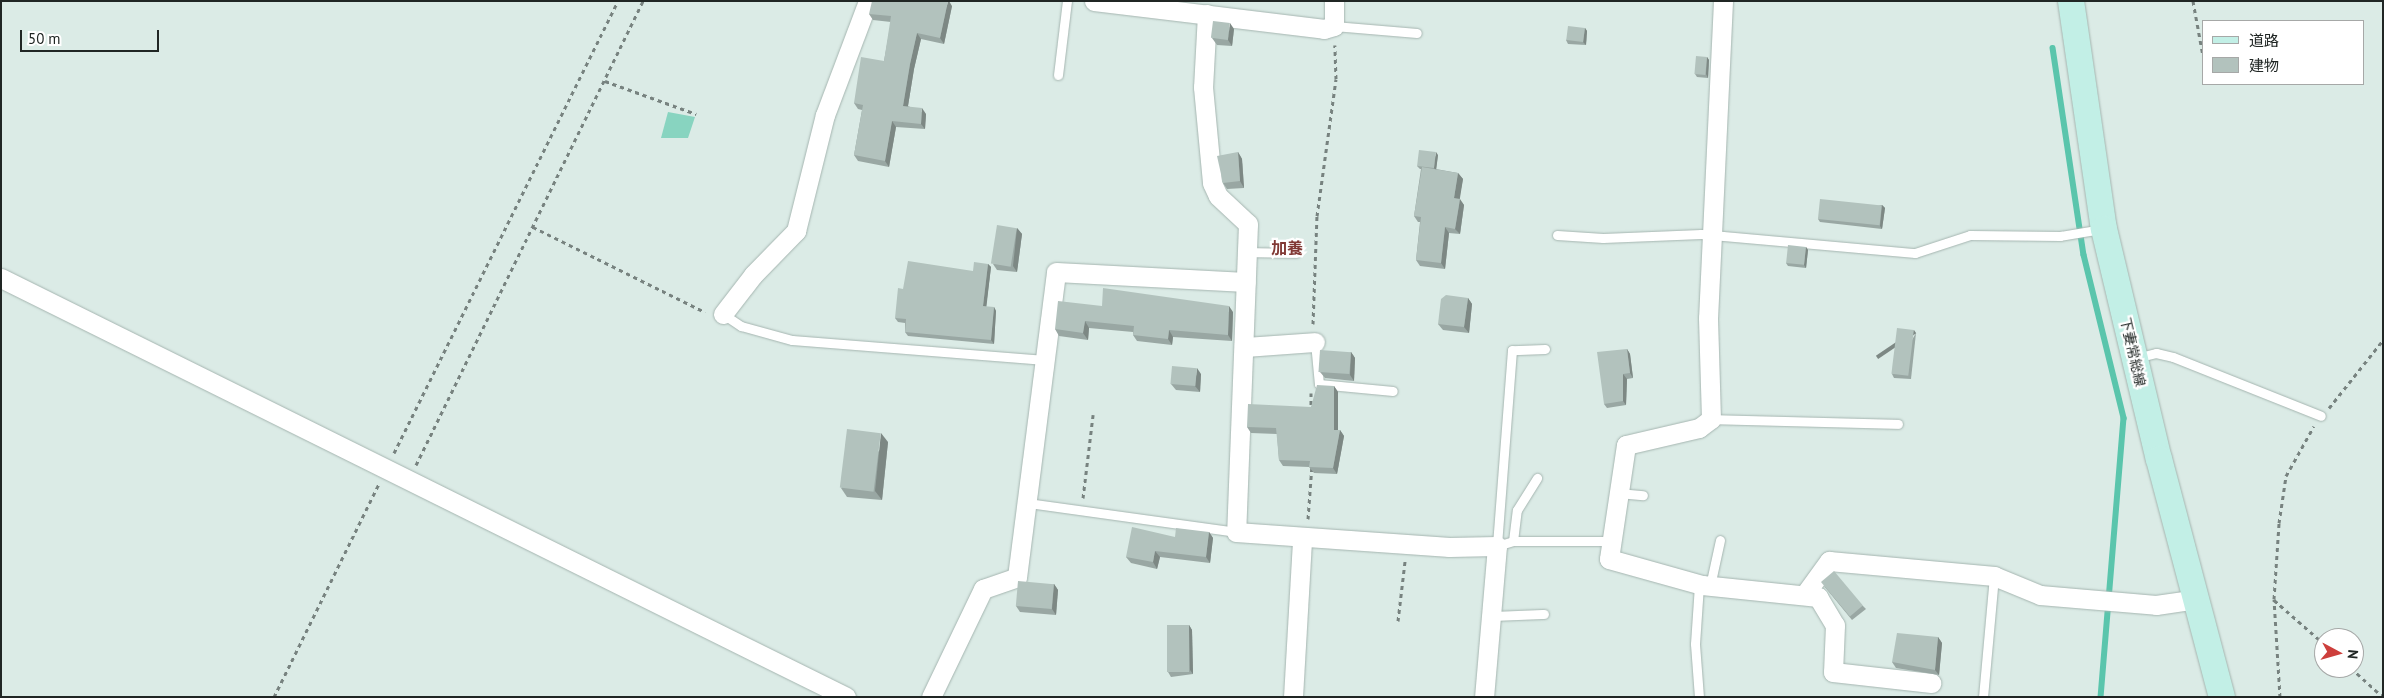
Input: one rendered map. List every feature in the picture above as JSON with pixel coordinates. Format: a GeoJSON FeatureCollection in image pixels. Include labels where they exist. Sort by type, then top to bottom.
{"type":"FeatureCollection","features":[{"type":"Feature","properties":{"kind":"main road","name":"下妻常総線"},"geometry":{"type":"LineString","coordinates":[[2071,1],[2098,230],[2134,359],[2222,697]]}},
{"type":"Feature","properties":{"kind":"street"},"geometry":{"type":"LineString","coordinates":[[724,314],[753,274],[796,231],[825,115],[868,1]]}},
{"type":"Feature","properties":{"kind":"street"},"geometry":{"type":"LineString","coordinates":[[1094,1],[1331,27],[1334,1]]}},
{"type":"Feature","properties":{"kind":"street"},"geometry":{"type":"LineString","coordinates":[[1723,1],[1714,235],[1708,318],[1711,419],[1699,428],[1629,442],[1622,452],[1609,558],[1704,585],[1805,594],[1818,597],[1832,614],[1833,672],[1931,683]]}},
{"type":"Feature","properties":{"kind":"street"},"geometry":{"type":"LineString","coordinates":[[1206,14],[1203,87],[1212,183],[1218,196],[1248,224],[1236,532],[1302,539],[1408,545],[1505,544],[1491,616],[1484,697]]}},
{"type":"Feature","properties":{"kind":"street"},"geometry":{"type":"LineString","coordinates":[[931,697],[983,589],[1017,577],[1028,503],[1056,272],[1246,282]]}},
{"type":"Feature","properties":{"kind":"street"},"geometry":{"type":"LineString","coordinates":[[1,278],[410,479],[846,697]]}},
{"type":"Feature","properties":{"kind":"street"},"geometry":{"type":"LineString","coordinates":[[1244,347],[1316,342]]}},
{"type":"Feature","properties":{"kind":"street"},"geometry":{"type":"LineString","coordinates":[[1293,697],[1302,539]]}},
{"type":"Feature","properties":{"kind":"street"},"geometry":{"type":"LineString","coordinates":[[1805,594],[1829,561],[1994,576],[2040,595],[2156,605],[2197,599]]}},
{"type":"Feature","properties":{"kind":"lane"},"geometry":{"type":"LineString","coordinates":[[1058,75],[1067,1]]}},
{"type":"Feature","properties":{"kind":"lane"},"geometry":{"type":"LineString","coordinates":[[1331,27],[1417,33]]}},
{"type":"Feature","properties":{"kind":"lane"},"geometry":{"type":"LineString","coordinates":[[1557,235],[1602,238],[1714,235],[1915,253],[1970,235],[2074,235],[2098,230]]}},
{"type":"Feature","properties":{"kind":"lane"},"geometry":{"type":"LineString","coordinates":[[1247,252],[1296,253]]}},
{"type":"Feature","properties":{"kind":"lane"},"geometry":{"type":"LineString","coordinates":[[724,314],[741,326],[792,340],[1044,360]]}},
{"type":"Feature","properties":{"kind":"lane"},"geometry":{"type":"LineString","coordinates":[[1316,342],[1319,384],[1394,392]]}},
{"type":"Feature","properties":{"kind":"lane"},"geometry":{"type":"LineString","coordinates":[[1505,544],[1512,350],[1545,349]]}},
{"type":"Feature","properties":{"kind":"lane"},"geometry":{"type":"LineString","coordinates":[[2134,359],[2156,353],[2173,357],[2321,416]]}},
{"type":"Feature","properties":{"kind":"lane"},"geometry":{"type":"LineString","coordinates":[[1711,419],[1898,424]]}},
{"type":"Feature","properties":{"kind":"lane"},"geometry":{"type":"LineString","coordinates":[[1505,544],[1517,510],[1537,478]]}},
{"type":"Feature","properties":{"kind":"lane"},"geometry":{"type":"LineString","coordinates":[[1618,493],[1643,495]]}},
{"type":"Feature","properties":{"kind":"lane"},"geometry":{"type":"LineString","coordinates":[[1028,503],[1236,532]]}},
{"type":"Feature","properties":{"kind":"lane"},"geometry":{"type":"LineString","coordinates":[[1699,697],[1695,644],[1704,585],[1720,540]]}},
{"type":"Feature","properties":{"kind":"lane"},"geometry":{"type":"LineString","coordinates":[[1505,544],[1612,541]]}},
{"type":"Feature","properties":{"kind":"lane"},"geometry":{"type":"LineString","coordinates":[[1983,697],[1994,576]]}},
{"type":"Feature","properties":{"kind":"lane"},"geometry":{"type":"LineString","coordinates":[[1491,616],[1544,614]]}},
{"type":"Feature","properties":{"kind":"path"},"geometry":{"type":"LineString","coordinates":[[274,697],[618,1]]}},
{"type":"Feature","properties":{"kind":"path"},"geometry":{"type":"LineString","coordinates":[[410,479],[643,1]]}},
{"type":"Feature","properties":{"kind":"path"},"geometry":{"type":"LineString","coordinates":[[2194,1],[2202,50]]}},
{"type":"Feature","properties":{"kind":"path"},"geometry":{"type":"LineString","coordinates":[[1317,216],[1337,62],[1331,27]]}},
{"type":"Feature","properties":{"kind":"path"},"geometry":{"type":"LineString","coordinates":[[604,81],[696,114]]}},
{"type":"Feature","properties":{"kind":"path"},"geometry":{"type":"LineString","coordinates":[[533,227],[700,312],[724,314]]}},
{"type":"Feature","properties":{"kind":"path"},"geometry":{"type":"LineString","coordinates":[[2280,697],[2274,599],[2286,476],[2294,455],[2321,416],[2383,340]]}},
{"type":"Feature","properties":{"kind":"path"},"geometry":{"type":"LineString","coordinates":[[1082,512],[1093,414]]}},
{"type":"Feature","properties":{"kind":"path"},"geometry":{"type":"LineString","coordinates":[[1398,621],[1408,545]]}},
{"type":"Feature","properties":{"kind":"path"},"geometry":{"type":"LineString","coordinates":[[2274,599],[2314,635]]}},
{"type":"Feature","properties":{"kind":"path"},"geometry":{"type":"LineString","coordinates":[[2361,678],[2383,697]]}},
{"type":"Feature","properties":{"kind":"green space"},"geometry":{"type":"Polygon","coordinates":[[[668,112],[695,117],[688,138],[661,138],[668,112]]]}},
{"type":"Feature","properties":{"kind":"building"},"geometry":{"type":"Polygon","coordinates":[[[872,1],[948,1],[940,38],[917,33],[910,64],[903,106],[922,108],[921,124],[892,121],[885,161],[854,155],[863,105],[854,103],[861,57],[884,61],[891,16],[869,14],[872,1]]]}},
{"type":"Feature","properties":{"kind":"building"},"geometry":{"type":"Polygon","coordinates":[[[1213,21],[1230,23],[1228,40],[1211,38],[1213,21]]]}},
{"type":"Feature","properties":{"kind":"building"},"geometry":{"type":"Polygon","coordinates":[[[1568,26],[1585,28],[1583,42],[1566,40],[1568,26]]]}},
{"type":"Feature","properties":{"kind":"building"},"geometry":{"type":"Polygon","coordinates":[[[1696,56],[1707,57],[1705,75],[1694,74],[1696,56]]]}},
{"type":"Feature","properties":{"kind":"building"},"geometry":{"type":"Polygon","coordinates":[[[1419,150],[1436,152],[1434,168],[1417,166],[1419,150]]]}},
{"type":"Feature","properties":{"kind":"building"},"geometry":{"type":"Polygon","coordinates":[[[1238,152],[1240,181],[1223,183],[1217,156],[1238,152]]]}},
{"type":"Feature","properties":{"kind":"building"},"geometry":{"type":"Polygon","coordinates":[[[1422,167],[1458,173],[1454,198],[1460,199],[1455,229],[1445,227],[1441,263],[1416,260],[1421,217],[1414,216],[1422,167]]]}},
{"type":"Feature","properties":{"kind":"building"},"geometry":{"type":"Polygon","coordinates":[[[1820,199],[1882,205],[1880,225],[1818,219],[1820,199]]]}},
{"type":"Feature","properties":{"kind":"building"},"geometry":{"type":"Polygon","coordinates":[[[997,225],[1017,228],[1011,267],[991,264],[997,225]]]}},
{"type":"Feature","properties":{"kind":"building"},"geometry":{"type":"Polygon","coordinates":[[[1788,245],[1806,247],[1804,265],[1786,263],[1788,245]]]}},
{"type":"Feature","properties":{"kind":"building"},"geometry":{"type":"Polygon","coordinates":[[[908,261],[973,271],[974,262],[988,264],[983,306],[994,307],[991,340],[905,332],[906,319],[895,318],[898,288],[903,289],[908,261]]]}},
{"type":"Feature","properties":{"kind":"building"},"geometry":{"type":"Polygon","coordinates":[[[1103,288],[1229,306],[1228,335],[1169,330],[1168,339],[1133,335],[1134,326],[1085,321],[1083,333],[1055,329],[1058,301],[1102,306],[1103,288]]]}},
{"type":"Feature","properties":{"kind":"building"},"geometry":{"type":"Polygon","coordinates":[[[1446,295],[1468,298],[1464,327],[1438,324],[1441,299],[1446,295]]]}},
{"type":"Feature","properties":{"kind":"building"},"geometry":{"type":"Polygon","coordinates":[[[1897,328],[1914,330],[1908,376],[1891,374],[1897,328]]]}},
{"type":"Feature","properties":{"kind":"building"},"geometry":{"type":"Polygon","coordinates":[[[1627,349],[1630,373],[1623,374],[1623,401],[1604,404],[1597,352],[1627,349]]]}},
{"type":"Feature","properties":{"kind":"building"},"geometry":{"type":"Polygon","coordinates":[[[1320,350],[1351,352],[1349,374],[1318,372],[1320,350]]]}},
{"type":"Feature","properties":{"kind":"building"},"geometry":{"type":"Polygon","coordinates":[[[1172,366],[1197,368],[1195,386],[1170,384],[1172,366]]]}},
{"type":"Feature","properties":{"kind":"building"},"geometry":{"type":"Polygon","coordinates":[[[1317,385],[1334,386],[1334,430],[1340,430],[1333,468],[1309,467],[1310,461],[1279,460],[1276,428],[1247,427],[1248,404],[1311,407],[1317,385]]]}},
{"type":"Feature","properties":{"kind":"building"},"geometry":{"type":"Polygon","coordinates":[[[847,429],[881,433],[874,492],[840,488],[847,429]]]}},
{"type":"Feature","properties":{"kind":"building"},"geometry":{"type":"Polygon","coordinates":[[[1132,527],[1175,537],[1176,528],[1209,532],[1206,557],[1155,551],[1153,562],[1126,557],[1132,527]]]}},
{"type":"Feature","properties":{"kind":"building"},"geometry":{"type":"Polygon","coordinates":[[[1834,571],[1863,605],[1850,616],[1821,582],[1834,571]]]}},
{"type":"Feature","properties":{"kind":"building"},"geometry":{"type":"Polygon","coordinates":[[[1018,581],[1054,584],[1052,609],[1016,606],[1018,581]]]}},
{"type":"Feature","properties":{"kind":"building"},"geometry":{"type":"Polygon","coordinates":[[[1167,625],[1189,625],[1189,672],[1167,672],[1167,625]]]}},
{"type":"Feature","properties":{"kind":"building"},"geometry":{"type":"Polygon","coordinates":[[[1897,633],[1938,637],[1935,670],[1892,662],[1897,633]]]}},
{"type":"Feature","properties":{"kind":"waterway"},"geometry":{"type":"LineString","coordinates":[[2053,48],[2084,255],[2124,418],[2101,697]]}},
{"type":"Feature","properties":{"kind":"district","name":"加養"},"geometry":{"type":"Point","coordinates":[1287,248]}}]}
